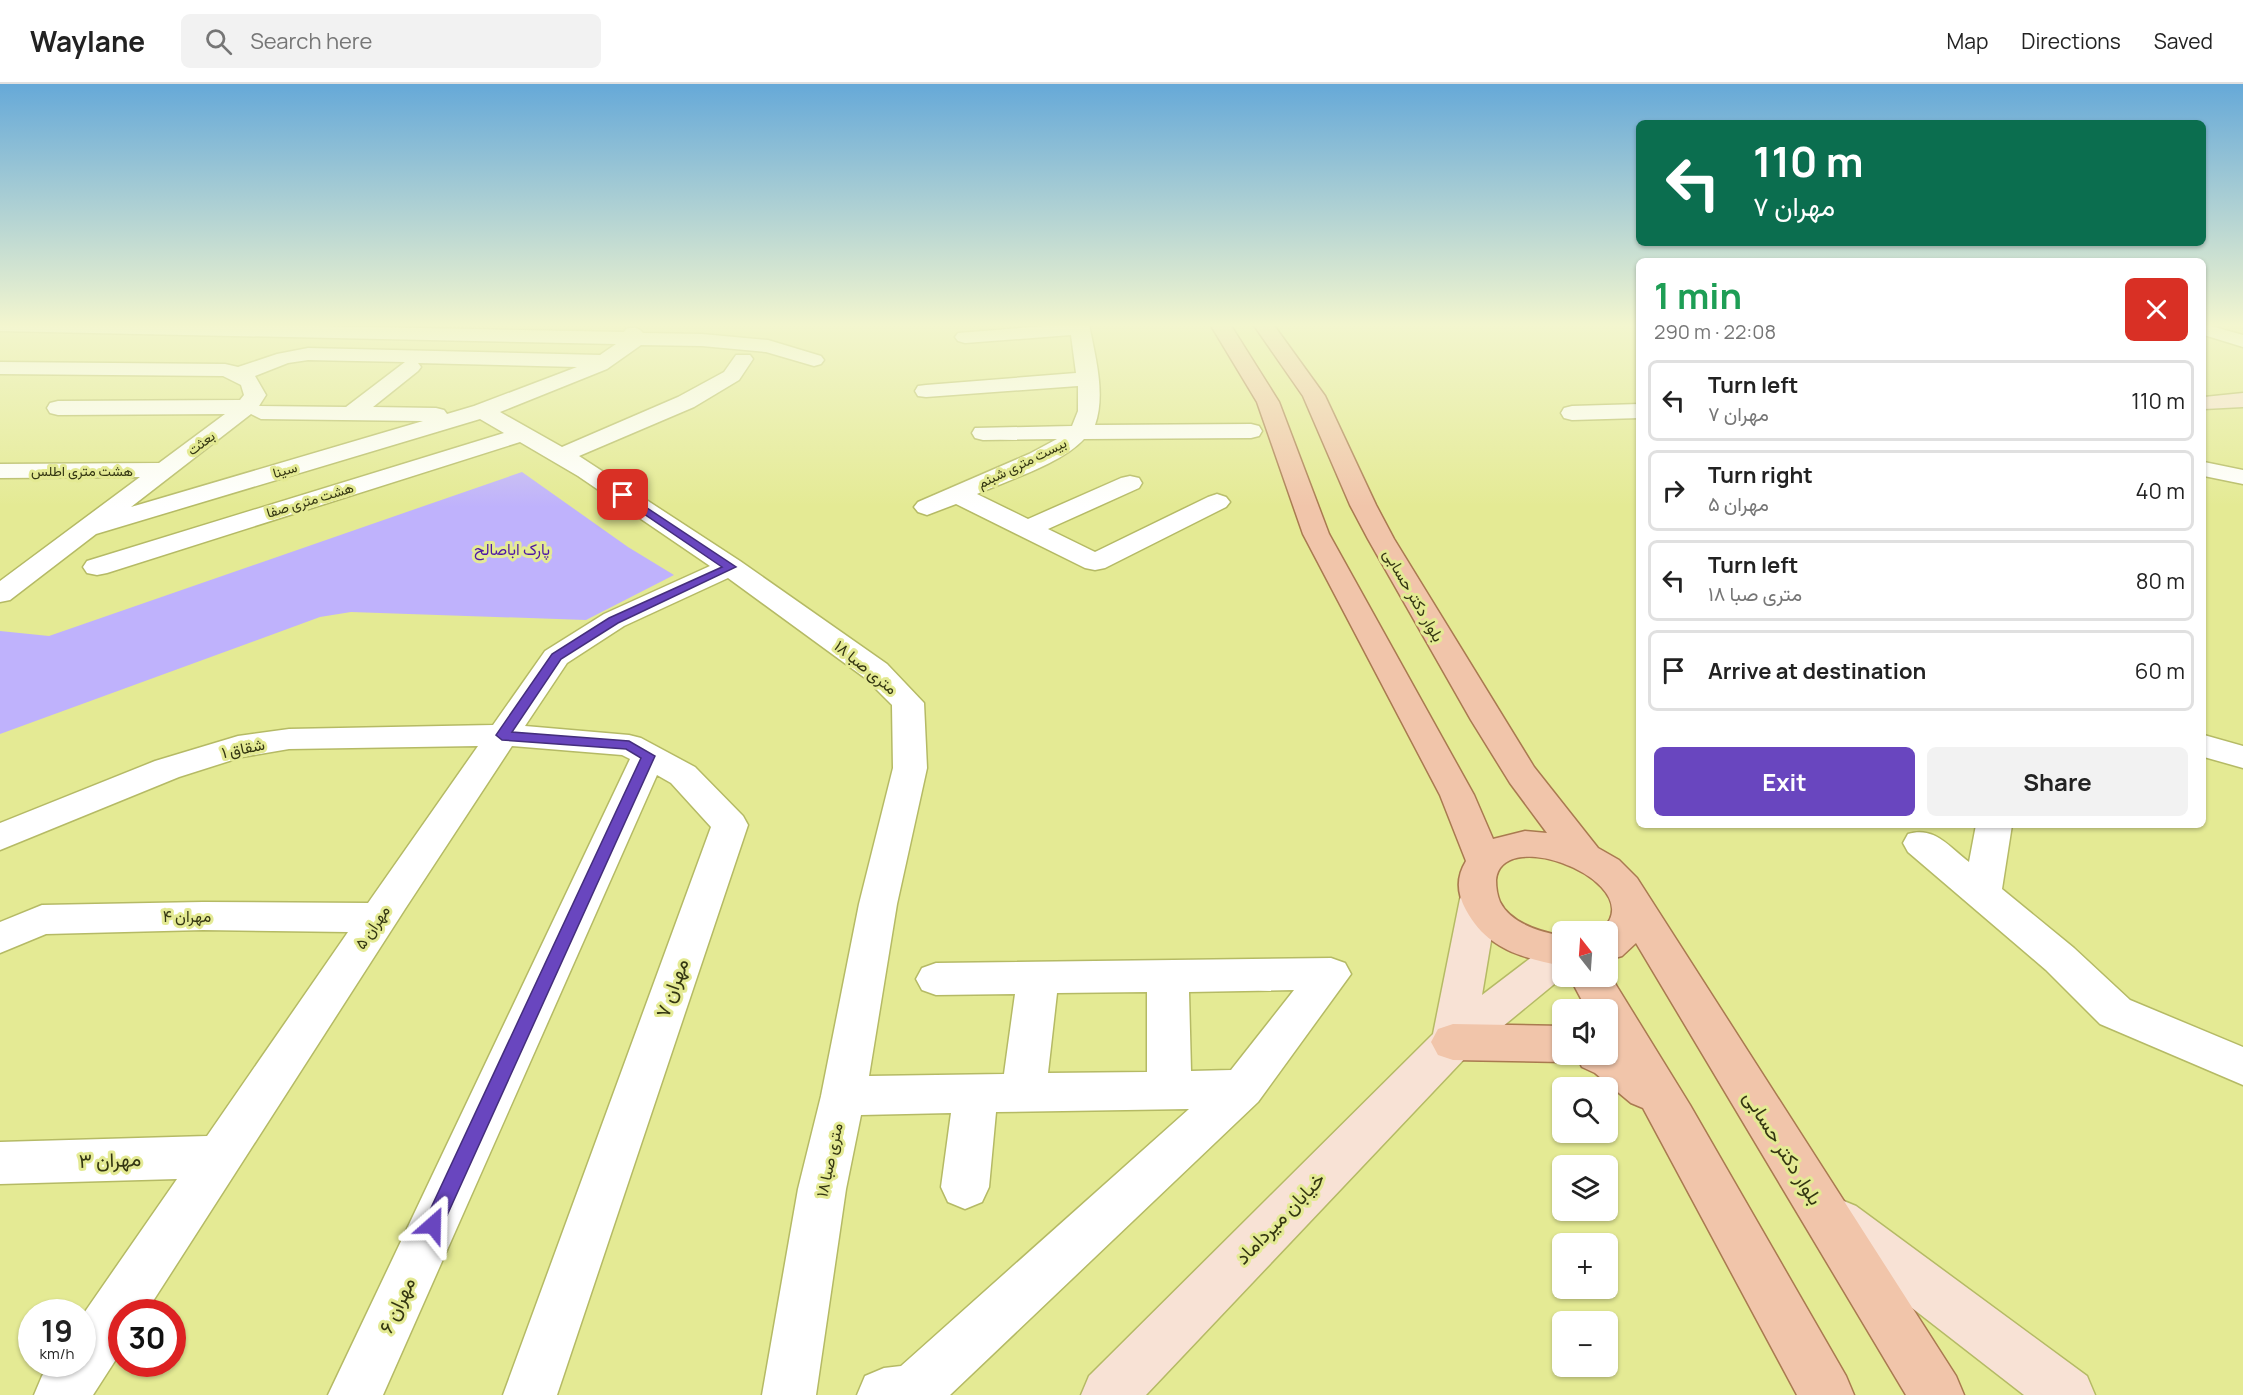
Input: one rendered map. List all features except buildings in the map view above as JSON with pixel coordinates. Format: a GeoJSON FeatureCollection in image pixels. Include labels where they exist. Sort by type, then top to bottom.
{"type":"FeatureCollection","features":[{"type":"Feature","properties":{"kind":"main road"},"geometry":{"type":"LineString","coordinates":[[1258,385],[1268,402],[1316,534],[1457,795],[1496,923],[1510,933],[1552,950]]}},
{"type":"Feature","properties":{"kind":"main road","name":"بلوار دکتر حسابی"},"geometry":{"type":"LineString","coordinates":[[1306,385],[1314,396],[1363,505],[1381,539],[1487,720],[1522,775],[1584,855],[1613,875],[1630,900],[1937,1395]]}},
{"type":"Feature","properties":{"kind":"main road"},"geometry":{"type":"LineString","coordinates":[[2206,403],[2243,400]]}},
{"type":"Feature","properties":{"kind":"main road"},"geometry":{"type":"LineString","coordinates":[[2206,415],[2243,412]]}},
{"type":"Feature","properties":{"kind":"main road"},"geometry":{"type":"LineString","coordinates":[[1552,1044],[1453,1042],[1482,880],[1502,849],[1525,843],[1554,845],[1584,855]]}},
{"type":"Feature","properties":{"kind":"main road"},"geometry":{"type":"LineString","coordinates":[[1618,936],[1626,929],[1632,911],[1630,900]]}},
{"type":"Feature","properties":{"kind":"main road","name":"خیابان میرداماد"},"geometry":{"type":"LineString","coordinates":[[1108,1395],[1453,1042],[1552,962]]}},
{"type":"Feature","properties":{"kind":"main road"},"geometry":{"type":"LineString","coordinates":[[1596,987],[1674,1119],[1827,1395]]}},
{"type":"Feature","properties":{"kind":"main road"},"geometry":{"type":"LineString","coordinates":[[1617,1065],[1674,1119]]}},
{"type":"Feature","properties":{"kind":"main road"},"geometry":{"type":"LineString","coordinates":[[1822,1209],[2068,1395]]}},
{"type":"Feature","properties":{"kind":"street"},"geometry":{"type":"LineString","coordinates":[[251,385],[255,395],[253,410]]}},
{"type":"Feature","properties":{"kind":"street"},"geometry":{"type":"LineString","coordinates":[[352,413],[388,385]]}},
{"type":"Feature","properties":{"kind":"street"},"geometry":{"type":"LineString","coordinates":[[58,408],[473,414],[551,385]]}},
{"type":"Feature","properties":{"kind":"street"},"geometry":{"type":"LineString","coordinates":[[560,456],[686,402],[716,385]]}},
{"type":"Feature","properties":{"kind":"street"},"geometry":{"type":"LineString","coordinates":[[926,391],[1004,385]]}},
{"type":"Feature","properties":{"kind":"street","name":"بیست متری شبنم"},"geometry":{"type":"LineString","coordinates":[[927,507],[1037,459],[1069,442],[1083,427],[1089,411],[1087,385]]}},
{"type":"Feature","properties":{"kind":"street","name":"بعثت"},"geometry":{"type":"LineString","coordinates":[[0,594],[165,470],[253,410]]}},
{"type":"Feature","properties":{"kind":"street"},"geometry":{"type":"LineString","coordinates":[[1572,413],[1636,411]]}},
{"type":"Feature","properties":{"kind":"street","name":"متری صبا ۱۸"},"geometry":{"type":"LineString","coordinates":[[473,414],[523,434],[587,471],[730,567],[876,671],[908,703],[910,768],[878,904],[843,1096],[822,1189],[789,1395]]}},
{"type":"Feature","properties":{"kind":"street","name":"سینا"},"geometry":{"type":"LineString","coordinates":[[89,528],[473,414]]}},
{"type":"Feature","properties":{"kind":"street"},"geometry":{"type":"LineString","coordinates":[[983,434],[1251,431]]}},
{"type":"Feature","properties":{"kind":"street","name":"هشت متری صفا"},"geometry":{"type":"LineString","coordinates":[[97,567],[523,434]]}},
{"type":"Feature","properties":{"kind":"street"},"geometry":{"type":"LineString","coordinates":[[2206,469],[2243,477]]}},
{"type":"Feature","properties":{"kind":"street","name":"هشت متری اطلس"},"geometry":{"type":"LineString","coordinates":[[0,471],[165,470]]}},
{"type":"Feature","properties":{"kind":"street"},"geometry":{"type":"LineString","coordinates":[[1027,529],[1130,483]]}},
{"type":"Feature","properties":{"kind":"street"},"geometry":{"type":"LineString","coordinates":[[956,494],[1095,562],[1217,502]]}},
{"type":"Feature","properties":{"kind":"street","name":"مهران ۵"},"geometry":{"type":"LineString","coordinates":[[96,1342],[378,918],[556,657],[614,620],[730,567]]}},
{"type":"Feature","properties":{"kind":"street","name":"مهران ۷"},"geometry":{"type":"LineString","coordinates":[[502,735],[629,745],[683,775],[730,825],[530,1395]]}},
{"type":"Feature","properties":{"kind":"street","name":"شقاق ۱"},"geometry":{"type":"LineString","coordinates":[[0,837],[167,769],[238,747],[290,739],[502,735]]}},
{"type":"Feature","properties":{"kind":"street"},"geometry":{"type":"LineString","coordinates":[[2206,747],[2243,757]]}},
{"type":"Feature","properties":{"kind":"street","name":"مهران ۶"},"geometry":{"type":"LineString","coordinates":[[355,1395],[648,756]]}},
{"type":"Feature","properties":{"kind":"street"},"geometry":{"type":"LineString","coordinates":[[1982,894],[1993,828]]}},
{"type":"Feature","properties":{"kind":"street"},"geometry":{"type":"LineString","coordinates":[[1921,843],[2060,959],[2115,1012],[2243,1067]]}},
{"type":"Feature","properties":{"kind":"street","name":"مهران ۴"},"geometry":{"type":"LineString","coordinates":[[0,938],[42,920],[203,916],[378,918]]}},
{"type":"Feature","properties":{"kind":"street"},"geometry":{"type":"LineString","coordinates":[[884,1395],[913,1392],[1242,1089],[1331,974],[936,979]]}},
{"type":"Feature","properties":{"kind":"street"},"geometry":{"type":"LineString","coordinates":[[1168,976],[1169,1090]]}},
{"type":"Feature","properties":{"kind":"street"},"geometry":{"type":"LineString","coordinates":[[1024,1092],[1038,978]]}},
{"type":"Feature","properties":{"kind":"street"},"geometry":{"type":"LineString","coordinates":[[843,1096],[1242,1089]]}},
{"type":"Feature","properties":{"kind":"street"},"geometry":{"type":"LineString","coordinates":[[965,1187],[976,1093]]}},
{"type":"Feature","properties":{"kind":"street","name":"مهران ۳"},"geometry":{"type":"LineString","coordinates":[[0,1162],[219,1157]]}},
{"type":"Feature","properties":{"kind":"street","name":"مهران ۵"},"geometry":{"type":"LineString","coordinates":[[61,1395],[73,1377]]}},
{"type":"Feature","properties":{"kind":"green space","name":"پارک اباصالح"},"geometry":{"type":"Polygon","coordinates":[[[522,472],[628,547],[674,575],[586,620],[351,612],[320,617],[0,734],[0,631],[49,636],[522,472]]]}},
{"type":"Feature","properties":{"kind":"route"},"geometry":{"type":"LineString","coordinates":[[433,1225],[648,756],[629,745],[502,735],[556,657],[614,620],[730,567],[623,495]]}}]}
